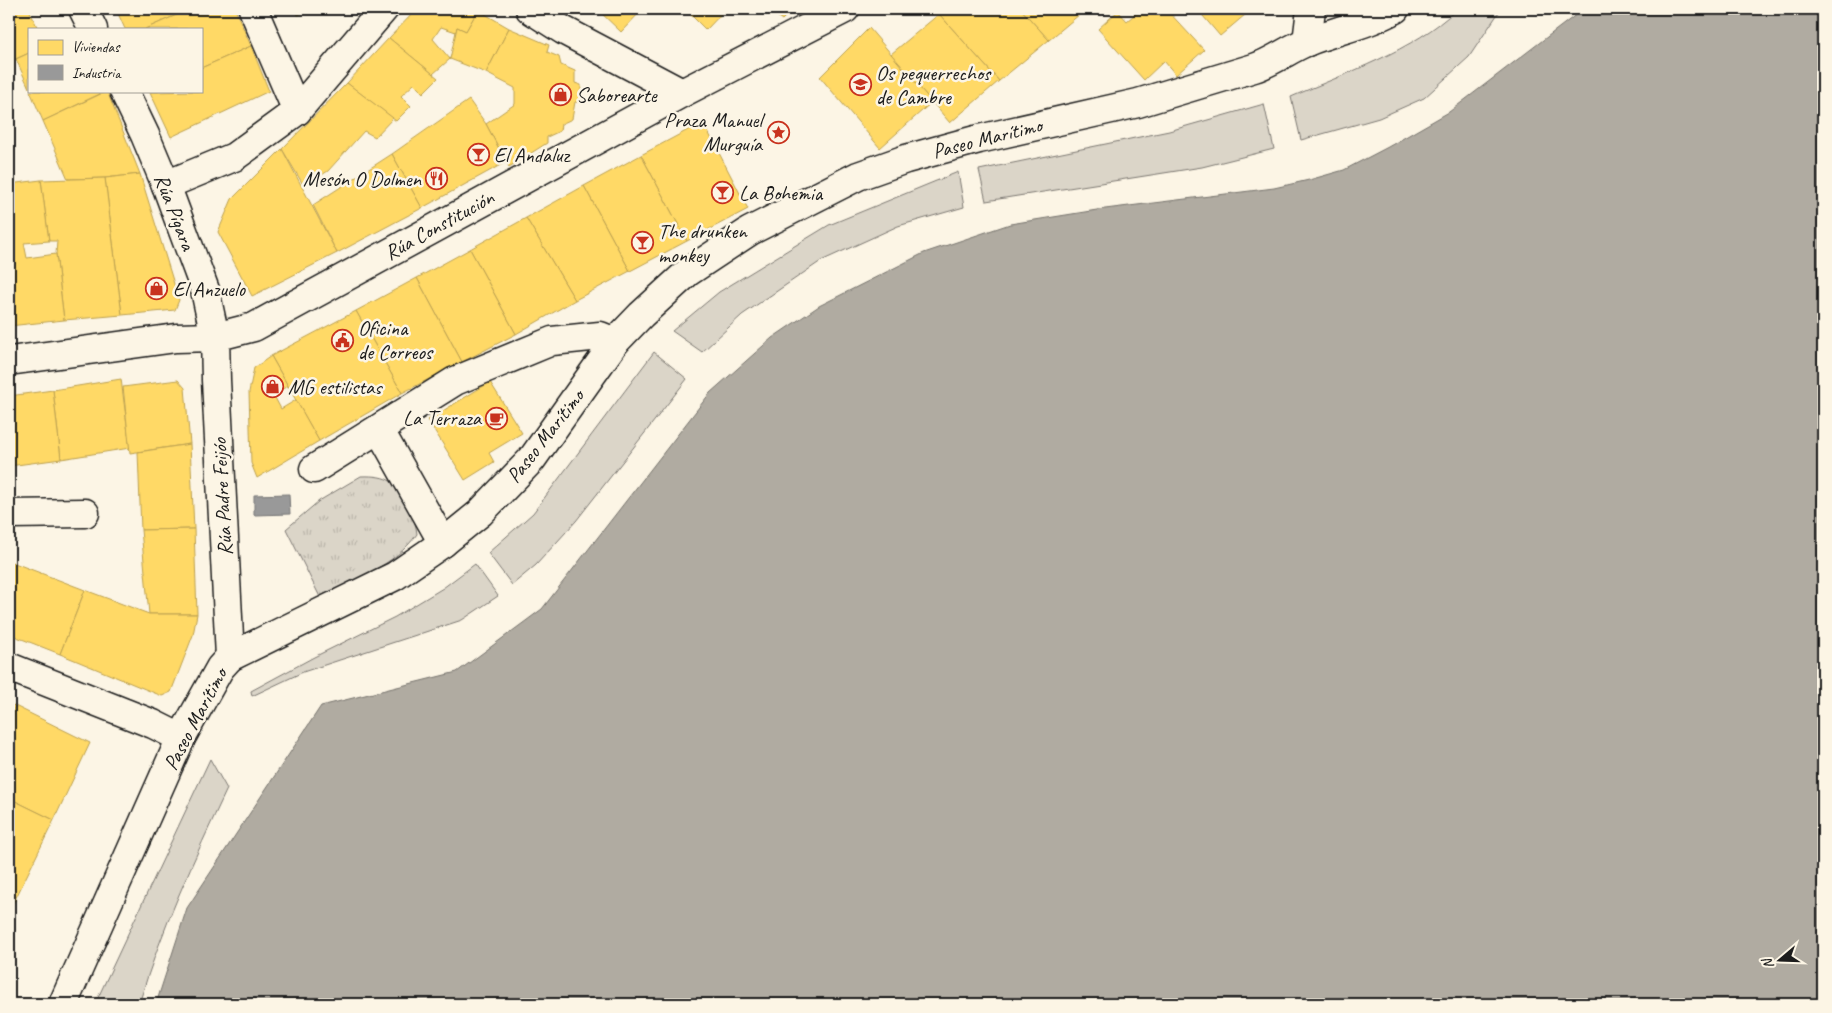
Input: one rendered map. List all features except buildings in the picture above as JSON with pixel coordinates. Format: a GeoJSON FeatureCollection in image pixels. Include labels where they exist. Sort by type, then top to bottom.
{"type":"FeatureCollection","features":[{"type":"Feature","properties":{"kind":"street"},"geometry":{"type":"LineString","coordinates":[[83,9],[92,28]]}},
{"type":"Feature","properties":{"kind":"street"},"geometry":{"type":"LineString","coordinates":[[253,9],[297,110]]}},
{"type":"Feature","properties":{"kind":"street"},"geometry":{"type":"LineString","coordinates":[[166,185],[234,157],[297,110],[384,9]]}},
{"type":"Feature","properties":{"kind":"street"},"geometry":{"type":"LineString","coordinates":[[530,9],[564,30],[682,93]]}},
{"type":"Feature","properties":{"kind":"street","name":"Rúa Constitución"},"geometry":{"type":"LineString","coordinates":[[9,361],[176,338],[216,337],[254,327],[682,93],[845,9]]}},
{"type":"Feature","properties":{"kind":"street"},"geometry":{"type":"LineString","coordinates":[[1307,42],[1311,9]]}},
{"type":"Feature","properties":{"kind":"street","name":"Paseo Marítimo"},"geometry":{"type":"LineString","coordinates":[[63,1004],[181,738],[220,668],[230,657],[395,576],[480,513],[532,459],[616,342],[641,315],[688,272],[750,231],[858,176],[906,159],[979,139],[1156,98],[1264,65],[1307,42],[1377,19],[1395,9]]}},
{"type":"Feature","properties":{"kind":"street","name":"Rúa Pígara"},"geometry":{"type":"LineString","coordinates":[[124,92],[166,185],[205,290],[216,337]]}},
{"type":"Feature","properties":{"kind":"street"},"geometry":{"type":"LineString","coordinates":[[314,470],[455,381],[552,341],[600,336],[616,342]]}},
{"type":"Feature","properties":{"kind":"street","name":"Rúa Padre Feijóo"},"geometry":{"type":"LineString","coordinates":[[216,337],[216,380],[230,657]]}},
{"type":"Feature","properties":{"kind":"street"},"geometry":{"type":"LineString","coordinates":[[379,428],[443,542]]}},
{"type":"Feature","properties":{"kind":"street"},"geometry":{"type":"LineString","coordinates":[[9,514],[85,512]]}},
{"type":"Feature","properties":{"kind":"street"},"geometry":{"type":"LineString","coordinates":[[9,667],[153,724],[181,738]]}},
{"type":"Feature","properties":{"kind":"green space"},"geometry":{"type":"Polygon","coordinates":[[[1457,9],[1501,9],[1469,57],[1424,98],[1379,118],[1301,140],[1291,97],[1400,49],[1439,24],[1457,9]]]}},
{"type":"Feature","properties":{"kind":"green space"},"geometry":{"type":"Polygon","coordinates":[[[1264,104],[1274,149],[1202,167],[986,201],[979,170],[1169,131],[1264,104]]]}},
{"type":"Feature","properties":{"kind":"green space"},"geometry":{"type":"Polygon","coordinates":[[[958,172],[964,207],[898,226],[821,261],[742,315],[702,352],[672,331],[719,292],[829,225],[958,172]]]}},
{"type":"Feature","properties":{"kind":"green space"},"geometry":{"type":"Polygon","coordinates":[[[654,352],[687,379],[576,521],[536,565],[512,585],[488,553],[533,513],[654,352]]]}},
{"type":"Feature","properties":{"kind":"green space"},"geometry":{"type":"Polygon","coordinates":[[[361,476],[379,477],[397,486],[412,514],[417,534],[408,545],[385,564],[320,597],[286,529],[319,501],[361,476]]]}},
{"type":"Feature","properties":{"kind":"green space"},"geometry":{"type":"Polygon","coordinates":[[[475,564],[498,596],[462,620],[303,672],[252,696],[251,691],[395,617],[443,588],[475,564]]]}},
{"type":"Feature","properties":{"kind":"green space"},"geometry":{"type":"Polygon","coordinates":[[[210,759],[227,789],[190,868],[157,949],[139,1004],[95,1004],[210,759]]]}},
{"type":"Feature","properties":{"kind":"shaded area"},"geometry":{"type":"Polygon","coordinates":[[[1600,9],[1823,9],[1823,1004],[156,1004],[187,908],[321,706],[457,672],[542,609],[710,393],[772,338],[819,306],[924,253],[1010,224],[1097,210],[1274,188],[1344,170],[1449,112],[1577,14],[1600,9]]]}},
{"type":"Feature","properties":{"kind":"place","name":"Os pequerrechos de Cambre"},"geometry":{"type":"Point","coordinates":[860,85]}},
{"type":"Feature","properties":{"kind":"place","name":"Saborearte"},"geometry":{"type":"Point","coordinates":[560,95]}},
{"type":"Feature","properties":{"kind":"place","name":"Praza Manuel Murguía"},"geometry":{"type":"Point","coordinates":[778,132]}},
{"type":"Feature","properties":{"kind":"place","name":"El Andaluz"},"geometry":{"type":"Point","coordinates":[478,155]}},
{"type":"Feature","properties":{"kind":"place","name":"Mesón O Dolmen"},"geometry":{"type":"Point","coordinates":[437,179]}},
{"type":"Feature","properties":{"kind":"place","name":"La Bohemia"},"geometry":{"type":"Point","coordinates":[723,193]}},
{"type":"Feature","properties":{"kind":"place","name":"The drunken monkey"},"geometry":{"type":"Point","coordinates":[642,243]}},
{"type":"Feature","properties":{"kind":"place","name":"El Anzuelo"},"geometry":{"type":"Point","coordinates":[157,289]}},
{"type":"Feature","properties":{"kind":"place","name":"Oficina de Correos"},"geometry":{"type":"Point","coordinates":[342,340]}},
{"type":"Feature","properties":{"kind":"place","name":"MG estilistas"},"geometry":{"type":"Point","coordinates":[272,387]}},
{"type":"Feature","properties":{"kind":"place","name":"La Terraza"},"geometry":{"type":"Point","coordinates":[497,418]}}]}
